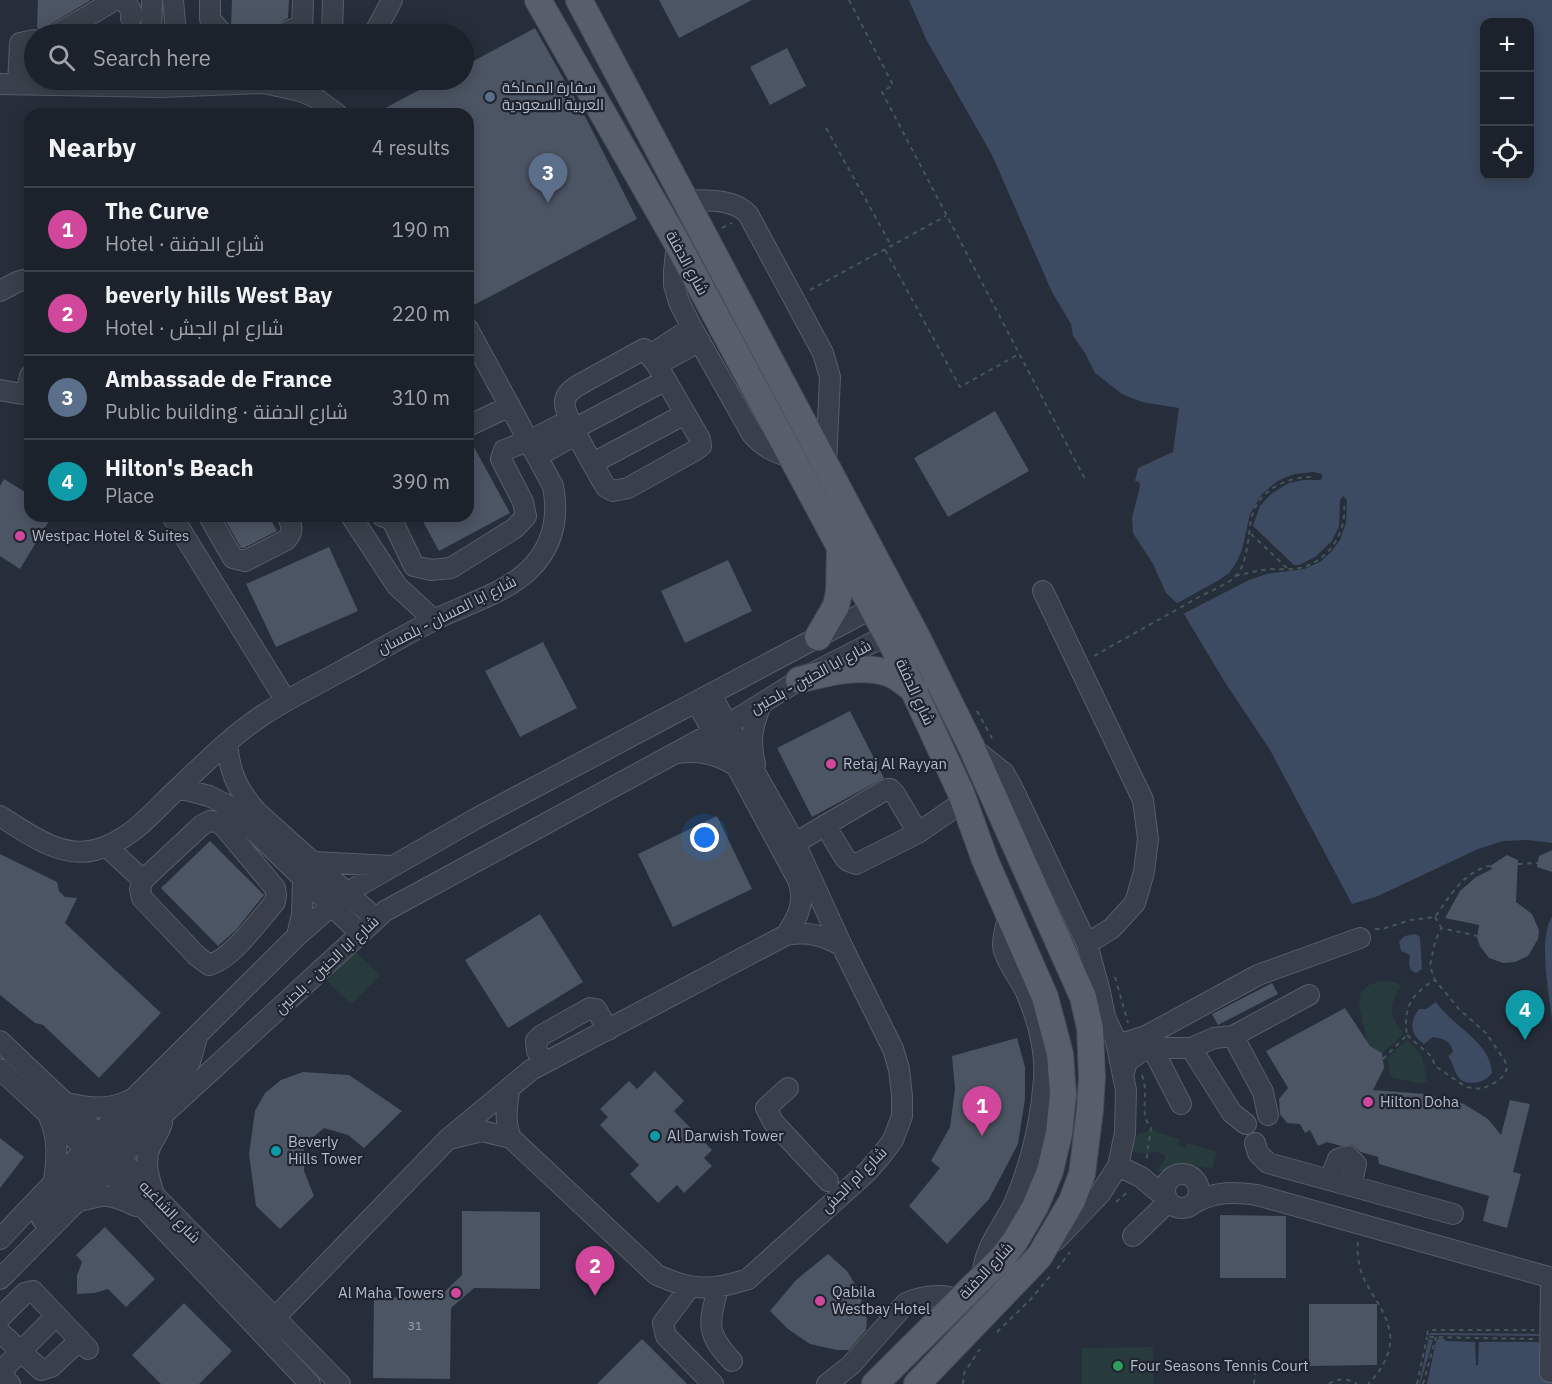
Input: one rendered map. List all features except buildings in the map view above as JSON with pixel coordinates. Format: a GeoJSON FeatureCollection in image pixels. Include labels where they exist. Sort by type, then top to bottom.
{"type":"FeatureCollection","features":[{"type":"Feature","properties":{"kind":"main road","name":"شارع الدفنة"},"geometry":{"type":"LineString","coordinates":[[538,0],[677,243],[887,635],[915,691],[963,801],[985,860],[1045,997],[1057,1035],[1062,1074],[1062,1113],[1056,1152],[1035,1208],[1015,1241],[982,1278],[875,1384]]}},
{"type":"Feature","properties":{"kind":"main road","name":"شارع الدفنة"},"geometry":{"type":"LineString","coordinates":[[579,0],[910,623],[971,746],[1083,997],[1090,1028],[1092,1077],[1082,1174],[1072,1201],[1039,1257],[918,1384]]}},
{"type":"Feature","properties":{"kind":"main road"},"geometry":{"type":"LineString","coordinates":[[818,637],[836,606],[839,592],[840,548]]}},
{"type":"Feature","properties":{"kind":"main road"},"geometry":{"type":"LineString","coordinates":[[800,681],[842,672],[877,670],[890,673],[915,691]]}},
{"type":"Feature","properties":{"kind":"main road"},"geometry":{"type":"LineString","coordinates":[[1079,988],[1105,1017]]}},
{"type":"Feature","properties":{"kind":"street"},"geometry":{"type":"LineString","coordinates":[[74,24],[115,0]]}},
{"type":"Feature","properties":{"kind":"street"},"geometry":{"type":"LineString","coordinates":[[151,24],[152,0]]}},
{"type":"Feature","properties":{"kind":"street"},"geometry":{"type":"LineString","coordinates":[[173,0],[175,24]]}},
{"type":"Feature","properties":{"kind":"street"},"geometry":{"type":"LineString","coordinates":[[210,0],[210,19],[214,24]]}},
{"type":"Feature","properties":{"kind":"street"},"geometry":{"type":"LineString","coordinates":[[302,24],[303,0]]}},
{"type":"Feature","properties":{"kind":"street"},"geometry":{"type":"LineString","coordinates":[[332,24],[333,0]]}},
{"type":"Feature","properties":{"kind":"street"},"geometry":{"type":"LineString","coordinates":[[379,24],[392,0]]}},
{"type":"Feature","properties":{"kind":"street"},"geometry":{"type":"LineString","coordinates":[[9,85],[20,43],[24,42]]}},
{"type":"Feature","properties":{"kind":"street"},"geometry":{"type":"LineString","coordinates":[[303,90],[329,108]]}},
{"type":"Feature","properties":{"kind":"street"},"geometry":{"type":"LineString","coordinates":[[686,200],[730,203],[748,214],[823,353],[829,369],[830,386],[826,465]]}},
{"type":"Feature","properties":{"kind":"street"},"geometry":{"type":"LineString","coordinates":[[677,243],[674,285],[679,302],[696,335],[753,434],[761,444],[775,453],[794,458]]}},
{"type":"Feature","properties":{"kind":"street"},"geometry":{"type":"LineString","coordinates":[[0,291],[24,280]]}},
{"type":"Feature","properties":{"kind":"street"},"geometry":{"type":"LineString","coordinates":[[393,522],[414,566],[431,570],[451,568],[515,528],[526,516],[523,502],[501,459],[504,450],[534,448],[574,428],[658,367],[696,335]]}},
{"type":"Feature","properties":{"kind":"street","name":"شارع ابا المسان - بلمسان"},"geometry":{"type":"LineString","coordinates":[[0,816],[29,834],[63,849],[80,852],[107,846],[130,835],[226,743],[263,715],[434,620],[520,578],[548,547],[556,502],[553,486],[474,340]]}},
{"type":"Feature","properties":{"kind":"street"},"geometry":{"type":"LineString","coordinates":[[642,349],[646,349],[685,414],[701,446],[628,488],[613,490],[606,487],[564,406],[568,393],[642,349]]}},
{"type":"Feature","properties":{"kind":"street"},"geometry":{"type":"LineString","coordinates":[[0,390],[24,392]]}},
{"type":"Feature","properties":{"kind":"street"},"geometry":{"type":"LineString","coordinates":[[474,423],[510,406]]}},
{"type":"Feature","properties":{"kind":"street"},"geometry":{"type":"LineString","coordinates":[[593,463],[685,414]]}},
{"type":"Feature","properties":{"kind":"street"},"geometry":{"type":"LineString","coordinates":[[176,522],[286,701]]}},
{"type":"Feature","properties":{"kind":"street"},"geometry":{"type":"LineString","coordinates":[[212,522],[233,558],[245,561],[286,540],[292,532],[290,522]]}},
{"type":"Feature","properties":{"kind":"street"},"geometry":{"type":"LineString","coordinates":[[355,522],[397,586],[434,620]]}},
{"type":"Feature","properties":{"kind":"street"},"geometry":{"type":"LineString","coordinates":[[1043,591],[1143,801],[1148,839],[1144,872],[1135,903],[1112,928],[1087,944]]}},
{"type":"Feature","properties":{"kind":"street","name":"شارع ابا الحنين - بلحنين"},"geometry":{"type":"LineString","coordinates":[[0,1279],[76,1202],[135,1097],[297,936],[339,899],[391,866],[477,818],[704,699],[895,595]]}},
{"type":"Feature","properties":{"kind":"street","name":"شارع ابا الحنين - بلحنين"},"geometry":{"type":"LineString","coordinates":[[0,1239],[54,1181],[164,1114],[286,1004],[375,918],[720,728],[800,681],[910,623]]}},
{"type":"Feature","properties":{"kind":"street","name":"شارع ام الجش"},"geometry":{"type":"LineString","coordinates":[[448,1139],[482,1131],[511,1138],[657,1275],[677,1285],[718,1288],[747,1279],[860,1178],[893,1140],[902,1116],[902,1096],[899,1070],[893,1049],[842,946],[795,843],[757,774],[720,728],[704,699]]}},
{"type":"Feature","properties":{"kind":"street"},"geometry":{"type":"LineString","coordinates":[[757,774],[751,736],[753,723],[761,705]]}},
{"type":"Feature","properties":{"kind":"street"},"geometry":{"type":"LineString","coordinates":[[720,728],[737,767],[801,889],[801,906],[798,917],[786,935]]}},
{"type":"Feature","properties":{"kind":"street"},"geometry":{"type":"LineString","coordinates":[[226,743],[232,776],[241,794],[308,870],[297,936]]}},
{"type":"Feature","properties":{"kind":"street","name":"شارع الدفنة"},"geometry":{"type":"LineString","coordinates":[[971,746],[1004,773],[1087,944],[1105,1017],[1116,1041],[1124,1072],[1125,1133],[1118,1166],[1100,1194],[1039,1257]]}},
{"type":"Feature","properties":{"kind":"street"},"geometry":{"type":"LineString","coordinates":[[671,754],[688,751],[706,753],[722,758],[737,767]]}},
{"type":"Feature","properties":{"kind":"street"},"geometry":{"type":"LineString","coordinates":[[179,788],[209,796],[227,806],[308,870],[339,899],[360,933]]}},
{"type":"Feature","properties":{"kind":"street"},"geometry":{"type":"LineString","coordinates":[[795,843],[884,790],[890,789],[918,832]]}},
{"type":"Feature","properties":{"kind":"street"},"geometry":{"type":"LineString","coordinates":[[825,825],[845,858],[856,864],[862,863],[918,832],[963,801]]}},
{"type":"Feature","properties":{"kind":"street"},"geometry":{"type":"LineString","coordinates":[[210,821],[218,822],[225,828],[275,888],[276,895],[275,902],[240,942],[220,961],[209,965],[197,956],[142,898],[140,889],[143,880],[202,825],[210,821]]}},
{"type":"Feature","properties":{"kind":"street"},"geometry":{"type":"LineString","coordinates":[[107,846],[143,880]]}},
{"type":"Feature","properties":{"kind":"street"},"geometry":{"type":"LineString","coordinates":[[308,870],[391,866]]}},
{"type":"Feature","properties":{"kind":"street"},"geometry":{"type":"LineString","coordinates":[[339,899],[375,918]]}},
{"type":"Feature","properties":{"kind":"street"},"geometry":{"type":"LineString","coordinates":[[268,1325],[394,1192],[448,1139],[531,1070],[786,935],[815,934],[842,946]]}},
{"type":"Feature","properties":{"kind":"street"},"geometry":{"type":"LineString","coordinates":[[1124,1072],[1131,1057],[1258,975],[1333,950],[1360,938]]}},
{"type":"Feature","properties":{"kind":"street"},"geometry":{"type":"LineString","coordinates":[[1116,1041],[1191,1048],[1214,1038],[1233,1036],[1309,995]]}},
{"type":"Feature","properties":{"kind":"street"},"geometry":{"type":"LineString","coordinates":[[544,1063],[537,1052],[537,1041],[542,1035],[590,1008],[596,1009],[608,1030]]}},
{"type":"Feature","properties":{"kind":"street"},"geometry":{"type":"LineString","coordinates":[[30,1248],[36,1228],[102,1153],[190,1062],[198,1035]]}},
{"type":"Feature","properties":{"kind":"street"},"geometry":{"type":"LineString","coordinates":[[1233,1036],[1263,1092],[1268,1115]]}},
{"type":"Feature","properties":{"kind":"street","name":"شارع الشاغيه"},"geometry":{"type":"LineString","coordinates":[[0,1041],[64,1102],[102,1153],[268,1325],[340,1384]]}},
{"type":"Feature","properties":{"kind":"street"},"geometry":{"type":"LineString","coordinates":[[1152,1044],[1184,1102]]}},
{"type":"Feature","properties":{"kind":"street"},"geometry":{"type":"LineString","coordinates":[[1191,1048],[1232,1113],[1246,1124]]}},
{"type":"Feature","properties":{"kind":"street","name":"شارع الشاغيه"},"geometry":{"type":"LineString","coordinates":[[0,1069],[47,1115],[102,1153]]}},
{"type":"Feature","properties":{"kind":"street"},"geometry":{"type":"LineString","coordinates":[[789,1088],[766,1108],[774,1123],[828,1181],[832,1203]]}},
{"type":"Feature","properties":{"kind":"street"},"geometry":{"type":"LineString","coordinates":[[509,1090],[506,1119],[511,1138]]}},
{"type":"Feature","properties":{"kind":"street"},"geometry":{"type":"LineString","coordinates":[[64,1102],[86,1108],[108,1108],[135,1097]]}},
{"type":"Feature","properties":{"kind":"street"},"geometry":{"type":"LineString","coordinates":[[76,1202],[110,1195],[150,1204],[148,1156],[150,1147],[162,1126],[164,1114]]}},
{"type":"Feature","properties":{"kind":"street"},"geometry":{"type":"LineString","coordinates":[[47,1115],[56,1135],[54,1181]]}},
{"type":"Feature","properties":{"kind":"street"},"geometry":{"type":"LineString","coordinates":[[1255,1143],[1258,1153],[1268,1163],[1453,1214]]}},
{"type":"Feature","properties":{"kind":"street"},"geometry":{"type":"LineString","coordinates":[[1330,1180],[1338,1159],[1348,1156],[1356,1164],[1351,1186]]}},
{"type":"Feature","properties":{"kind":"street"},"geometry":{"type":"LineString","coordinates":[[1118,1166],[1141,1177],[1170,1203],[1186,1209],[1197,1193]]}},
{"type":"Feature","properties":{"kind":"street"},"geometry":{"type":"LineString","coordinates":[[1141,1177],[1171,1178],[1179,1174],[1188,1175],[1197,1193]]}},
{"type":"Feature","properties":{"kind":"street"},"geometry":{"type":"LineString","coordinates":[[828,1181],[853,1175],[860,1178]]}},
{"type":"Feature","properties":{"kind":"street"},"geometry":{"type":"LineString","coordinates":[[1170,1203],[1166,1187],[1171,1178]]}},
{"type":"Feature","properties":{"kind":"street"},"geometry":{"type":"LineString","coordinates":[[1197,1193],[1257,1195],[1552,1278],[1546,1334],[1550,1372]]}},
{"type":"Feature","properties":{"kind":"street"},"geometry":{"type":"LineString","coordinates":[[1137,1238],[1170,1203]]}},
{"type":"Feature","properties":{"kind":"street"},"geometry":{"type":"LineString","coordinates":[[690,1287],[663,1323],[666,1336],[713,1384]]}},
{"type":"Feature","properties":{"kind":"street"},"geometry":{"type":"LineString","coordinates":[[718,1288],[710,1327],[713,1338],[732,1361]]}},
{"type":"Feature","properties":{"kind":"street"},"geometry":{"type":"LineString","coordinates":[[0,1318],[25,1293],[33,1292],[84,1344],[46,1370],[41,1370],[0,1332]]}},
{"type":"Feature","properties":{"kind":"street"},"geometry":{"type":"LineString","coordinates":[[827,1384],[851,1365],[906,1303],[915,1299],[950,1296],[959,1300]]}},
{"type":"Feature","properties":{"kind":"street"},"geometry":{"type":"LineString","coordinates":[[10,1384],[4,1378],[5,1367],[56,1316]]}},
{"type":"Feature","properties":{"kind":"street","name":"شارع الشاغيه"},"geometry":{"type":"LineString","coordinates":[[268,1325],[310,1384]]}},
{"type":"Feature","properties":{"kind":"path"},"geometry":{"type":"LineString","coordinates":[[849,0],[893,85],[882,92],[1086,481]]}},
{"type":"Feature","properties":{"kind":"path"},"geometry":{"type":"LineString","coordinates":[[826,128],[891,247]]}},
{"type":"Feature","properties":{"kind":"path"},"geometry":{"type":"LineString","coordinates":[[722,228],[748,214]]}},
{"type":"Feature","properties":{"kind":"path"},"geometry":{"type":"LineString","coordinates":[[794,299],[946,216]]}},
{"type":"Feature","properties":{"kind":"path"},"geometry":{"type":"LineString","coordinates":[[885,250],[960,387],[1019,354]]}},
{"type":"Feature","properties":{"kind":"path"},"geometry":{"type":"LineString","coordinates":[[1235,576],[1247,551],[1255,510],[1270,490],[1295,477],[1315,477]]}},
{"type":"Feature","properties":{"kind":"path"},"geometry":{"type":"LineString","coordinates":[[1078,665],[1235,576],[1256,570],[1300,568],[1310,564],[1332,548],[1342,528],[1344,504]]}},
{"type":"Feature","properties":{"kind":"path"},"geometry":{"type":"LineString","coordinates":[[1250,533],[1288,568]]}},
{"type":"Feature","properties":{"kind":"path"},"geometry":{"type":"LineString","coordinates":[[1518,864],[1538,863]]}},
{"type":"Feature","properties":{"kind":"path"},"geometry":{"type":"LineString","coordinates":[[1360,938],[1372,930],[1411,920],[1435,917],[1465,877],[1479,868],[1490,866]]}},
{"type":"Feature","properties":{"kind":"path"},"geometry":{"type":"LineString","coordinates":[[1435,917],[1441,928],[1477,936]]}},
{"type":"Feature","properties":{"kind":"path"},"geometry":{"type":"LineString","coordinates":[[1434,980],[1419,989],[1410,1003],[1406,1025],[1407,1035],[1432,1057],[1434,1066],[1466,1088],[1482,1089],[1498,1081],[1505,1074],[1507,1067],[1505,1061],[1488,1035],[1434,980],[1430,966],[1435,942],[1441,928]]}},
{"type":"Feature","properties":{"kind":"path"},"geometry":{"type":"LineString","coordinates":[[1383,1059],[1407,1035]]}},
{"type":"Feature","properties":{"kind":"path"},"geometry":{"type":"LineString","coordinates":[[1359,1225],[1356,1258],[1365,1284],[1382,1312],[1390,1335],[1387,1356],[1377,1376],[1368,1384]]}},
{"type":"Feature","properties":{"kind":"path"},"geometry":{"type":"LineString","coordinates":[[991,1337],[1031,1299],[1071,1250]]}},
{"type":"Feature","properties":{"kind":"path"},"geometry":{"type":"LineString","coordinates":[[1417,1384],[1428,1330],[1546,1334]]}},
{"type":"Feature","properties":{"kind":"path"},"geometry":{"type":"LineString","coordinates":[[1427,1337],[1546,1334]]}},
{"type":"Feature","properties":{"kind":"path"},"geometry":{"type":"LineString","coordinates":[[1423,1384],[1436,1337]]}},
{"type":"Feature","properties":{"kind":"path"},"geometry":{"type":"LineString","coordinates":[[963,1384],[964,1373],[983,1345]]}},
{"type":"Feature","properties":{"kind":"path"},"geometry":{"type":"LineString","coordinates":[[1254,1384],[1256,1358]]}},
{"type":"Feature","properties":{"kind":"path"},"geometry":{"type":"LineString","coordinates":[[1329,1384],[1335,1379],[1351,1380],[1357,1384]]}},
{"type":"Feature","properties":{"kind":"shaded area"},"geometry":{"type":"Polygon","coordinates":[[[356,952],[380,975],[351,1004],[327,981],[356,952]]]}},
{"type":"Feature","properties":{"kind":"shaded area"},"geometry":{"type":"Polygon","coordinates":[[[1381,981],[1395,982],[1401,986],[1394,999],[1392,1011],[1395,1022],[1404,1034],[1382,1053],[1370,1046],[1367,1041],[1359,1006],[1361,992],[1369,985],[1381,981]]]}},
{"type":"Feature","properties":{"kind":"shaded area"},"geometry":{"type":"Polygon","coordinates":[[[1407,1040],[1422,1056],[1427,1081],[1420,1084],[1391,1077],[1387,1058],[1407,1040]]]}},
{"type":"Feature","properties":{"kind":"shaded area"},"geometry":{"type":"Polygon","coordinates":[[[1152,1130],[1180,1140],[1178,1145],[1185,1148],[1187,1143],[1217,1152],[1212,1169],[1179,1163],[1156,1172],[1165,1160],[1165,1155],[1154,1151],[1138,1153],[1129,1149],[1139,1134],[1152,1130]]]}},
{"type":"Feature","properties":{"kind":"shaded area","name":"Four Seasons Tennis Court"},"geometry":{"type":"Polygon","coordinates":[[[1153,1347],[1154,1384],[1082,1384],[1082,1348],[1153,1347]]]}},
{"type":"Feature","properties":{"kind":"water"},"geometry":{"type":"Polygon","coordinates":[[[909,0],[1552,0],[1552,843],[1527,840],[1503,841],[1478,849],[1378,896],[1352,904],[1270,750],[1226,684],[1178,604],[1166,593],[1153,564],[1133,533],[1132,518],[1140,486],[1139,482],[1135,481],[1138,468],[1173,452],[1179,408],[1142,402],[1122,394],[1095,373],[1073,336],[1071,324],[1052,292],[992,155],[926,39],[909,0]]]}},
{"type":"Feature","properties":{"kind":"water"},"geometry":{"type":"Polygon","coordinates":[[[1552,917],[1552,1020],[1545,952],[1548,926],[1552,917]]]}},
{"type":"Feature","properties":{"kind":"water"},"geometry":{"type":"Polygon","coordinates":[[[1415,934],[1420,937],[1422,969],[1416,973],[1410,968],[1410,955],[1401,951],[1399,941],[1405,936],[1415,934]]]}},
{"type":"Feature","properties":{"kind":"water"},"geometry":{"type":"Polygon","coordinates":[[[1436,1002],[1485,1052],[1492,1073],[1486,1079],[1468,1083],[1460,1079],[1448,1056],[1453,1052],[1448,1043],[1443,1039],[1433,1037],[1424,1044],[1416,1037],[1412,1023],[1416,1014],[1419,1009],[1426,1009],[1436,1002]]]}},
{"type":"Feature","properties":{"kind":"water"},"geometry":{"type":"Polygon","coordinates":[[[1430,1333],[1552,1334],[1552,1384],[1419,1384],[1430,1333]]]}},
{"type":"Feature","properties":{"kind":"pier"},"geometry":{"type":"Polygon","coordinates":[[[1313,472],[1322,474],[1322,478],[1289,483],[1271,494],[1260,506],[1253,526],[1294,565],[1299,565],[1315,557],[1332,541],[1339,526],[1340,500],[1343,496],[1347,500],[1346,523],[1340,540],[1331,552],[1320,562],[1304,569],[1267,574],[1249,580],[1181,615],[1174,605],[1219,580],[1229,573],[1236,563],[1242,550],[1250,514],[1262,494],[1286,477],[1313,472]]]}},
{"type":"Feature","properties":{"kind":"pier"},"geometry":{"type":"Polygon","coordinates":[[[1430,1335],[1543,1336],[1542,1368],[1539,1342],[1479,1342],[1478,1365],[1476,1365],[1475,1342],[1445,1341],[1439,1338],[1436,1341],[1427,1384],[1420,1384],[1433,1340],[1429,1339],[1430,1335]]]}},
{"type":"Feature","properties":{"kind":"place","name":"سفارة المملكة العربية السعودية"},"geometry":{"type":"Point","coordinates":[490,97]}},
{"type":"Feature","properties":{"kind":"place","name":"Ambassade de France"},"geometry":{"type":"Point","coordinates":[548,203]}},
{"type":"Feature","properties":{"kind":"place","name":"Westpac Hotel & Suites"},"geometry":{"type":"Point","coordinates":[20,536]}},
{"type":"Feature","properties":{"kind":"place","name":"Retaj Al Rayyan"},"geometry":{"type":"Point","coordinates":[831,764]}},
{"type":"Feature","properties":{"kind":"place","name":"Hilton's Beach"},"geometry":{"type":"Point","coordinates":[1525,1040]}},
{"type":"Feature","properties":{"kind":"place","name":"Hilton Doha"},"geometry":{"type":"Point","coordinates":[1368,1102]}},
{"type":"Feature","properties":{"kind":"place","name":"Al Darwish Tower"},"geometry":{"type":"Point","coordinates":[655,1136]}},
{"type":"Feature","properties":{"kind":"place","name":"The Curve"},"geometry":{"type":"Point","coordinates":[982,1136]}},
{"type":"Feature","properties":{"kind":"place","name":"Beverly Hills Tower"},"geometry":{"type":"Point","coordinates":[276,1151]}},
{"type":"Feature","properties":{"kind":"place","name":"Al Maha Towers"},"geometry":{"type":"Point","coordinates":[456,1293]}},
{"type":"Feature","properties":{"kind":"place","name":"beverly hills West Bay"},"geometry":{"type":"Point","coordinates":[595,1296]}},
{"type":"Feature","properties":{"kind":"place","name":"Qabila Westbay Hotel"},"geometry":{"type":"Point","coordinates":[820,1301]}},
{"type":"Feature","properties":{"kind":"place","name":"Four Seasons Tennis Court"},"geometry":{"type":"Point","coordinates":[1118,1366]}}]}
